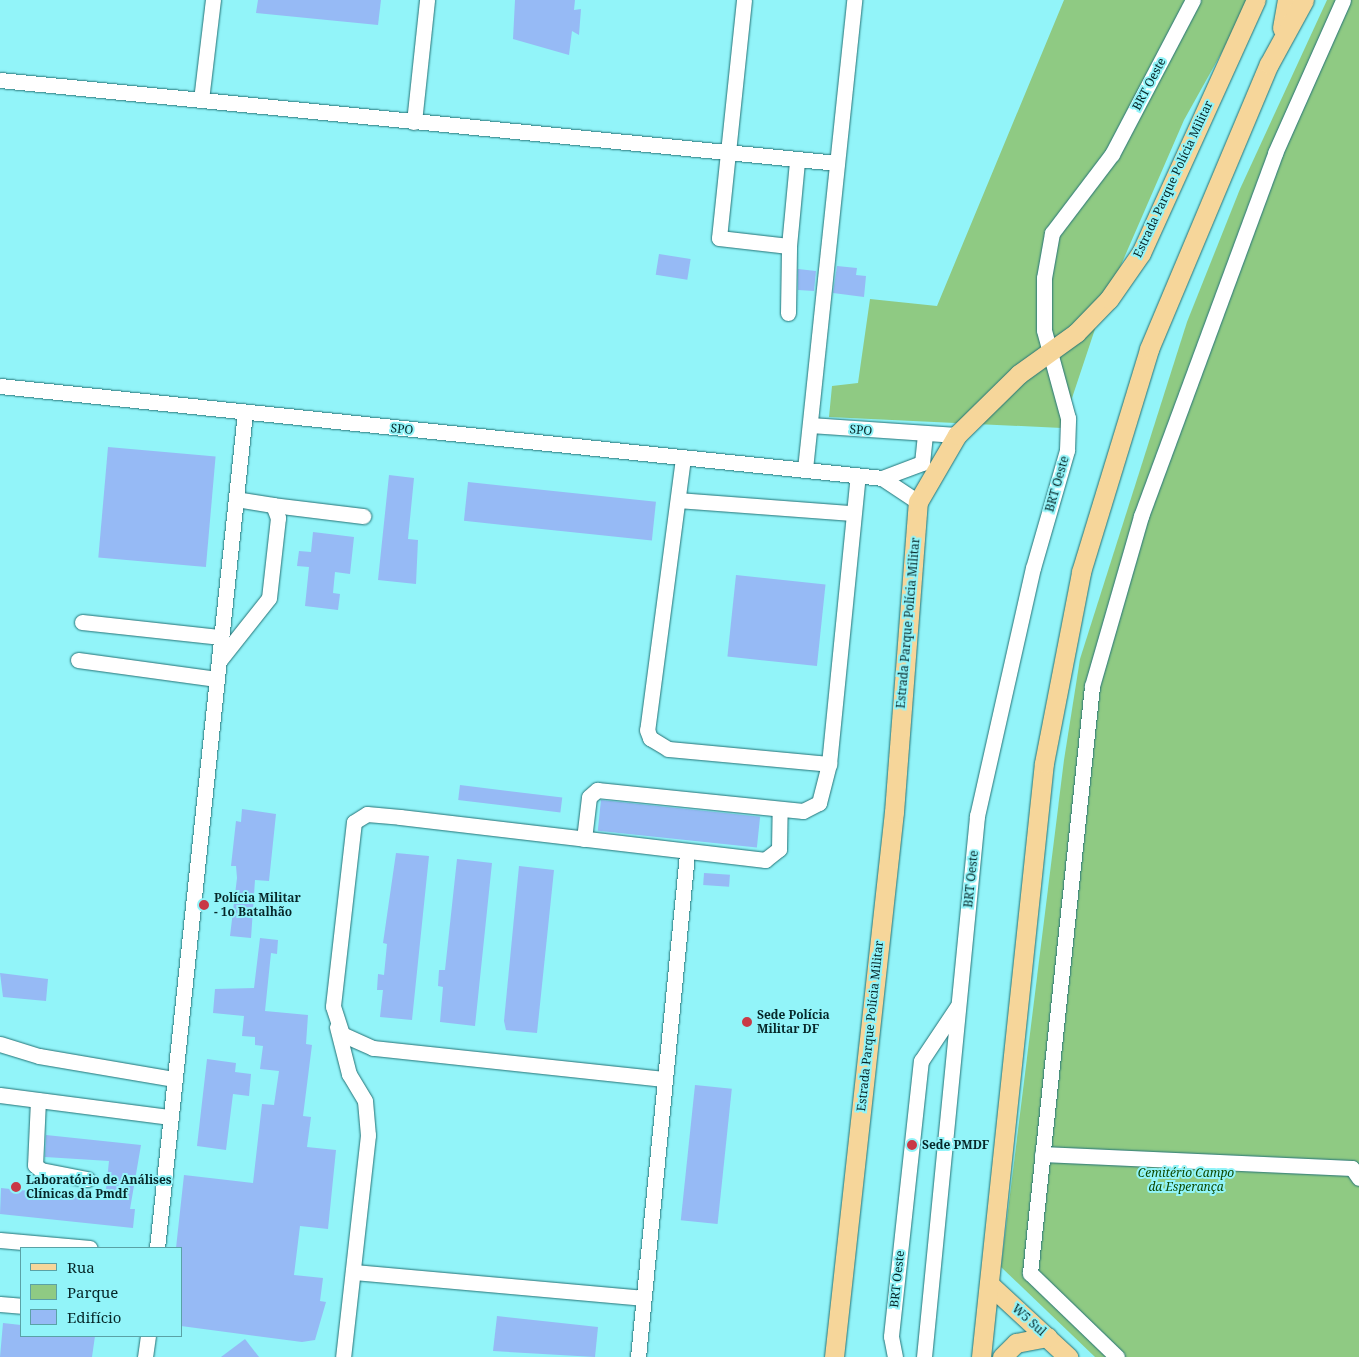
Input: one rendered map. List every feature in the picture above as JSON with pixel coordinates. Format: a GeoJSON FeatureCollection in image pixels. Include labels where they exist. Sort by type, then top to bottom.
{"type":"FeatureCollection","features":[{"type":"Feature","properties":{"kind":"main road","name":"Estrada Parque Polícia Militar"},"geometry":{"type":"LineString","coordinates":[[837,1351],[894,812],[918,502],[957,435],[1019,374],[1076,333],[1109,299],[1141,253],[1256,0]]}},
{"type":"Feature","properties":{"kind":"main road"},"geometry":{"type":"LineString","coordinates":[[1269,64],[1287,0]]}},
{"type":"Feature","properties":{"kind":"main road"},"geometry":{"type":"LineString","coordinates":[[981,1357],[1044,763],[1081,572],[1134,389],[1269,64],[1304,0]]}},
{"type":"Feature","properties":{"kind":"main road","name":"W5 Sul"},"geometry":{"type":"LineString","coordinates":[[989,1284],[1068,1357]]}},
{"type":"Feature","properties":{"kind":"main road"},"geometry":{"type":"LineString","coordinates":[[1002,1357],[1016,1343],[1047,1337]]}},
{"type":"Feature","properties":{"kind":"street"},"geometry":{"type":"LineString","coordinates":[[201,100],[214,0]]}},
{"type":"Feature","properties":{"kind":"street"},"geometry":{"type":"LineString","coordinates":[[414,122],[427,0]]}},
{"type":"Feature","properties":{"kind":"street"},"geometry":{"type":"LineString","coordinates":[[744,0],[719,238],[789,246]]}},
{"type":"Feature","properties":{"kind":"street"},"geometry":{"type":"LineString","coordinates":[[805,469],[854,0]]}},
{"type":"Feature","properties":{"kind":"street","name":"BRT Oeste"},"geometry":{"type":"LineString","coordinates":[[924,1357],[977,816],[1033,568],[1067,450],[1068,418],[1044,330],[1044,278],[1052,233],[1112,154],[1193,0]]}},
{"type":"Feature","properties":{"kind":"street"},"geometry":{"type":"LineString","coordinates":[[1117,1357],[1030,1273],[1092,686],[1141,516],[1275,153],[1343,0]]}},
{"type":"Feature","properties":{"kind":"street"},"geometry":{"type":"LineString","coordinates":[[0,80],[797,162],[837,163]]}},
{"type":"Feature","properties":{"kind":"street"},"geometry":{"type":"LineString","coordinates":[[788,313],[789,246],[797,162]]}},
{"type":"Feature","properties":{"kind":"street","name":"SPO"},"geometry":{"type":"LineString","coordinates":[[0,386],[882,478],[918,502]]}},
{"type":"Feature","properties":{"kind":"street"},"geometry":{"type":"LineString","coordinates":[[157,1247],[168,1117],[245,412]]}},
{"type":"Feature","properties":{"kind":"street","name":"SPO"},"geometry":{"type":"LineString","coordinates":[[810,425],[957,435]]}},
{"type":"Feature","properties":{"kind":"street"},"geometry":{"type":"LineString","coordinates":[[882,478],[922,463],[925,434]]}},
{"type":"Feature","properties":{"kind":"street"},"geometry":{"type":"LineString","coordinates":[[682,458],[647,730],[650,738],[668,749],[828,764]]}},
{"type":"Feature","properties":{"kind":"street"},"geometry":{"type":"LineString","coordinates":[[584,839],[589,797],[597,790],[780,810],[803,811],[817,806],[828,764],[852,513],[858,476]]}},
{"type":"Feature","properties":{"kind":"street"},"geometry":{"type":"LineString","coordinates":[[236,499],[364,516]]}},
{"type":"Feature","properties":{"kind":"street"},"geometry":{"type":"LineString","coordinates":[[678,500],[852,513]]}},
{"type":"Feature","properties":{"kind":"street"},"geometry":{"type":"LineString","coordinates":[[219,661],[269,598],[278,518],[273,505]]}},
{"type":"Feature","properties":{"kind":"street"},"geometry":{"type":"LineString","coordinates":[[82,622],[221,637]]}},
{"type":"Feature","properties":{"kind":"street"},"geometry":{"type":"LineString","coordinates":[[78,660],[217,680]]}},
{"type":"Feature","properties":{"kind":"street"},"geometry":{"type":"LineString","coordinates":[[343,1357],[368,1118],[365,1101],[349,1074],[334,1006],[341,917],[357,819],[367,814],[400,817],[584,839],[687,854],[768,859],[778,849],[780,810]]}},
{"type":"Feature","properties":{"kind":"street"},"geometry":{"type":"LineString","coordinates":[[638,1357],[687,854]]}},
{"type":"Feature","properties":{"kind":"street","name":"BRT Oeste"},"geometry":{"type":"LineString","coordinates":[[895,1357],[891,1336],[921,1061],[959,1004]]}},
{"type":"Feature","properties":{"kind":"street"},"geometry":{"type":"LineString","coordinates":[[337,1026],[350,1040],[373,1048],[664,1079]]}},
{"type":"Feature","properties":{"kind":"street"},"geometry":{"type":"LineString","coordinates":[[0,1044],[39,1056],[173,1079]]}},
{"type":"Feature","properties":{"kind":"street"},"geometry":{"type":"LineString","coordinates":[[0,1095],[168,1117]]}},
{"type":"Feature","properties":{"kind":"street"},"geometry":{"type":"LineString","coordinates":[[38,1100],[36,1164],[41,1170],[87,1179]]}},
{"type":"Feature","properties":{"kind":"street"},"geometry":{"type":"LineString","coordinates":[[1042,1154],[1352,1168],[1359,1178]]}},
{"type":"Feature","properties":{"kind":"street"},"geometry":{"type":"LineString","coordinates":[[0,1240],[79,1247]]}},
{"type":"Feature","properties":{"kind":"street"},"geometry":{"type":"LineString","coordinates":[[353,1272],[643,1298]]}},
{"type":"Feature","properties":{"kind":"street"},"geometry":{"type":"LineString","coordinates":[[0,1304],[20,1306]]}},
{"type":"Feature","properties":{"kind":"street"},"geometry":{"type":"LineString","coordinates":[[145,1357],[148,1337]]}},
{"type":"Feature","properties":{"kind":"green space"},"geometry":{"type":"Polygon","coordinates":[[[1064,0],[1251,0],[1184,120],[1101,311],[1062,428],[829,417],[832,386],[858,383],[870,299],[937,306],[1064,0]]]}},
{"type":"Feature","properties":{"kind":"green space","name":"Cemitério Campo da Esperança"},"geometry":{"type":"Polygon","coordinates":[[[1327,0],[1359,0],[1359,1357],[1095,1357],[1001,1267],[1064,760],[1080,659],[1187,322],[1240,189],[1327,0]]]}},
{"type":"Feature","properties":{"kind":"building"},"geometry":{"type":"Polygon","coordinates":[[[258,0],[381,0],[378,25],[256,13],[258,0]]]}},
{"type":"Feature","properties":{"kind":"building"},"geometry":{"type":"Polygon","coordinates":[[[515,0],[575,0],[574,10],[581,9],[579,35],[572,31],[569,55],[513,39],[515,0]]]}},
{"type":"Feature","properties":{"kind":"building"},"geometry":{"type":"Polygon","coordinates":[[[659,254],[691,259],[687,280],[656,275],[659,254]]]}},
{"type":"Feature","properties":{"kind":"building"},"geometry":{"type":"Polygon","coordinates":[[[837,266],[857,268],[856,275],[866,276],[864,297],[833,293],[837,266]]]}},
{"type":"Feature","properties":{"kind":"building"},"geometry":{"type":"Polygon","coordinates":[[[798,269],[816,271],[814,291],[798,290],[798,269]]]}},
{"type":"Feature","properties":{"kind":"building"},"geometry":{"type":"Polygon","coordinates":[[[108,447],[216,456],[206,567],[98,558],[108,447]]]}},
{"type":"Feature","properties":{"kind":"building"},"geometry":{"type":"Polygon","coordinates":[[[389,475],[414,478],[408,539],[418,540],[416,584],[378,580],[389,475]]]}},
{"type":"Feature","properties":{"kind":"building"},"geometry":{"type":"Polygon","coordinates":[[[468,482],[656,502],[652,541],[464,521],[468,482]]]}},
{"type":"Feature","properties":{"kind":"building"},"geometry":{"type":"Polygon","coordinates":[[[313,532],[354,537],[350,574],[335,572],[333,593],[340,594],[338,610],[305,606],[309,567],[297,566],[299,551],[311,552],[313,532]]]}},
{"type":"Feature","properties":{"kind":"building"},"geometry":{"type":"Polygon","coordinates":[[[736,575],[826,584],[817,666],[727,657],[736,575]]]}},
{"type":"Feature","properties":{"kind":"building"},"geometry":{"type":"Polygon","coordinates":[[[460,785],[562,798],[560,812],[458,800],[460,785]]]}},
{"type":"Feature","properties":{"kind":"building"},"geometry":{"type":"Polygon","coordinates":[[[601,800],[760,817],[757,848],[598,831],[601,800]]]}},
{"type":"Feature","properties":{"kind":"building"},"geometry":{"type":"Polygon","coordinates":[[[242,809],[276,814],[269,881],[255,880],[251,938],[230,936],[237,878],[236,866],[231,866],[236,821],[241,822],[242,809]]]}},
{"type":"Feature","properties":{"kind":"building"},"geometry":{"type":"Polygon","coordinates":[[[396,853],[429,856],[412,1020],[380,1017],[383,990],[377,990],[378,974],[384,975],[387,944],[383,943],[396,853]]]}},
{"type":"Feature","properties":{"kind":"building"},"geometry":{"type":"Polygon","coordinates":[[[457,859],[492,863],[475,1026],[440,1022],[443,987],[438,986],[439,970],[445,970],[457,859]]]}},
{"type":"Feature","properties":{"kind":"building"},"geometry":{"type":"Polygon","coordinates":[[[519,866],[554,870],[537,1033],[506,1030],[504,1021],[519,866]]]}},
{"type":"Feature","properties":{"kind":"building"},"geometry":{"type":"Polygon","coordinates":[[[704,873],[730,875],[729,887],[703,885],[704,873]]]}},
{"type":"Feature","properties":{"kind":"building"},"geometry":{"type":"Polygon","coordinates":[[[260,938],[278,940],[277,954],[271,953],[265,1011],[308,1015],[306,1044],[312,1045],[303,1116],[311,1117],[307,1147],[336,1150],[328,1229],[300,1226],[294,1275],[323,1278],[320,1301],[326,1302],[315,1340],[302,1342],[182,1326],[182,1247],[176,1247],[184,1175],[253,1183],[262,1104],[274,1105],[279,1071],[260,1069],[263,1046],[255,1045],[255,1037],[242,1036],[244,1016],[213,1013],[215,989],[254,988],[260,938]]]}},
{"type":"Feature","properties":{"kind":"building"},"geometry":{"type":"Polygon","coordinates":[[[0,973],[48,979],[46,1001],[3,997],[0,973]]]}},
{"type":"Feature","properties":{"kind":"building"},"geometry":{"type":"Polygon","coordinates":[[[207,1059],[236,1063],[235,1072],[251,1074],[249,1096],[233,1094],[226,1150],[197,1146],[207,1059]]]}},
{"type":"Feature","properties":{"kind":"building"},"geometry":{"type":"Polygon","coordinates":[[[695,1085],[732,1089],[718,1224],[681,1220],[695,1085]]]}},
{"type":"Feature","properties":{"kind":"building"},"geometry":{"type":"Polygon","coordinates":[[[46,1135],[141,1145],[130,1209],[135,1209],[133,1228],[0,1214],[1,1188],[105,1199],[109,1161],[45,1157],[46,1135]]]}},
{"type":"Feature","properties":{"kind":"building"},"geometry":{"type":"Polygon","coordinates":[[[497,1316],[598,1327],[595,1357],[493,1351],[497,1316]]]}},
{"type":"Feature","properties":{"kind":"building"},"geometry":{"type":"Polygon","coordinates":[[[3,1323],[20,1325],[20,1337],[95,1337],[92,1357],[0,1357],[3,1323]]]}},
{"type":"Feature","properties":{"kind":"building"},"geometry":{"type":"Polygon","coordinates":[[[245,1339],[259,1357],[221,1357],[245,1339]]]}},
{"type":"Feature","properties":{"kind":"place","name":"Polícia Militar - 1o Batalhão"},"geometry":{"type":"Point","coordinates":[204,905]}},
{"type":"Feature","properties":{"kind":"place","name":"Sede Polícia Militar DF"},"geometry":{"type":"Point","coordinates":[747,1022]}},
{"type":"Feature","properties":{"kind":"place","name":"Sede PMDF"},"geometry":{"type":"Point","coordinates":[912,1145]}},
{"type":"Feature","properties":{"kind":"place","name":"Laboratório de Análises Clínicas da Pmdf"},"geometry":{"type":"Point","coordinates":[16,1187]}}]}
